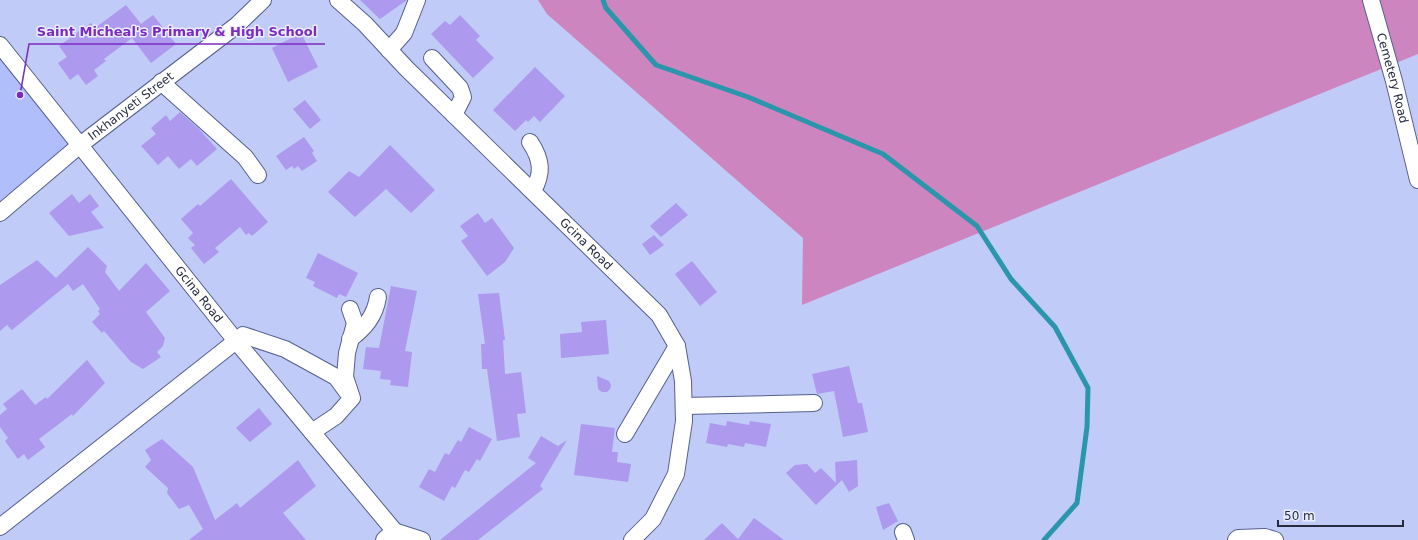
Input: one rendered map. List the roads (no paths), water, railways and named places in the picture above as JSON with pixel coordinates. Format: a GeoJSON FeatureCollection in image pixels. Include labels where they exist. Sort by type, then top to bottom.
{"type":"FeatureCollection","features":[{"type":"Feature","properties":{"kind":"street","name":"Inkhanyeti Street"},"geometry":{"type":"LineString","coordinates":[[0,213],[80,145],[237,24],[263,0]]}},
{"type":"Feature","properties":{"kind":"street","name":"Gcina Road"},"geometry":{"type":"LineString","coordinates":[[338,0],[365,24],[454,115],[659,315],[677,346],[683,381],[684,421],[676,474],[653,519],[632,540]]}},
{"type":"Feature","properties":{"kind":"street"},"geometry":{"type":"LineString","coordinates":[[389,50],[404,33],[417,0]]}},
{"type":"Feature","properties":{"kind":"street","name":"Cemetery Road"},"geometry":{"type":"LineString","coordinates":[[1371,0],[1394,81],[1418,180]]}},
{"type":"Feature","properties":{"kind":"street","name":"Gcina Road"},"geometry":{"type":"LineString","coordinates":[[0,45],[80,145],[239,338],[393,537]]}},
{"type":"Feature","properties":{"kind":"street"},"geometry":{"type":"LineString","coordinates":[[432,58],[460,88],[463,97],[454,115]]}},
{"type":"Feature","properties":{"kind":"street"},"geometry":{"type":"LineString","coordinates":[[161,82],[245,157],[258,175]]}},
{"type":"Feature","properties":{"kind":"street"},"geometry":{"type":"LineString","coordinates":[[530,142],[537,152],[540,164],[540,179],[532,192]]}},
{"type":"Feature","properties":{"kind":"street"},"geometry":{"type":"LineString","coordinates":[[350,339],[363,330],[377,306],[378,297]]}},
{"type":"Feature","properties":{"kind":"street"},"geometry":{"type":"LineString","coordinates":[[350,309],[355,322],[350,339],[344,377],[352,398]]}},
{"type":"Feature","properties":{"kind":"street"},"geometry":{"type":"LineString","coordinates":[[0,527],[239,338],[286,349],[336,377],[352,398]]}},
{"type":"Feature","properties":{"kind":"street"},"geometry":{"type":"LineString","coordinates":[[625,434],[677,346]]}},
{"type":"Feature","properties":{"kind":"street"},"geometry":{"type":"LineString","coordinates":[[312,432],[336,416],[352,398]]}},
{"type":"Feature","properties":{"kind":"street"},"geometry":{"type":"LineString","coordinates":[[684,406],[814,403]]}},
{"type":"Feature","properties":{"kind":"street"},"geometry":{"type":"LineString","coordinates":[[393,537],[422,540]]}},
{"type":"Feature","properties":{"kind":"street"},"geometry":{"type":"LineString","coordinates":[[1236,540],[1238,538],[1265,537],[1275,540]]}},
{"type":"Feature","properties":{"kind":"waterway"},"geometry":{"type":"LineString","coordinates":[[603,0],[606,8],[656,65],[748,97],[883,154],[977,226],[1011,279],[1055,327],[1088,388],[1087,427],[1077,503],[1044,540]]}},
{"type":"Feature","properties":{"kind":"place","name":"Saint Micheal's Primary & High School"},"geometry":{"type":"Point","coordinates":[20,95]}}]}
